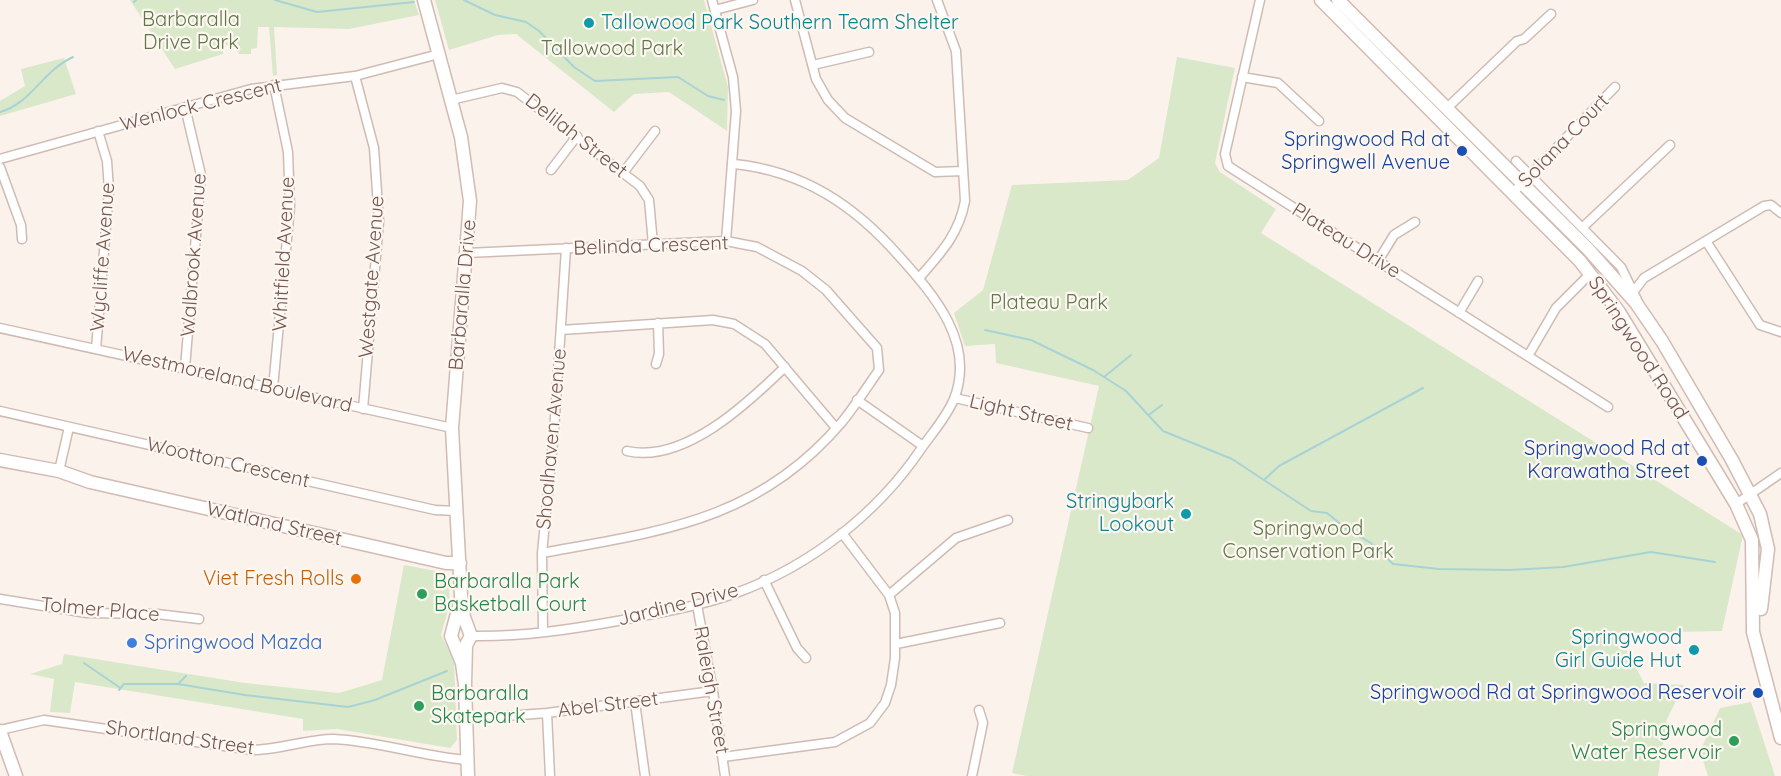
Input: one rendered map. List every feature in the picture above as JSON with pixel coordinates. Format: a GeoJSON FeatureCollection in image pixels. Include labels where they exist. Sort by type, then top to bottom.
{"type":"FeatureCollection","features":[{"type":"Feature","properties":{"kind":"main road","name":"Barbaralla Drive"},"geometry":{"type":"LineString","coordinates":[[424,0],[466,161],[470,201],[468,253],[452,428],[461,596],[466,639],[468,776]]}},
{"type":"Feature","properties":{"kind":"main road","name":"Springwood Road"},"geometry":{"type":"LineString","coordinates":[[1321,0],[1335,18],[1591,273],[1619,312],[1736,504],[1752,540],[1753,632],[1781,738]]}},
{"type":"Feature","properties":{"kind":"main road","name":"Springwood Road"},"geometry":{"type":"LineString","coordinates":[[1338,0],[1446,109],[1526,180],[1607,270],[1639,308],[1662,341],[1751,494],[1767,538],[1759,632],[1766,680]]}},
{"type":"Feature","properties":{"kind":"main road","name":"Watland Street"},"geometry":{"type":"LineString","coordinates":[[0,460],[59,471],[90,482],[446,563],[460,564]]}},
{"type":"Feature","properties":{"kind":"main road","name":"Watland Street"},"geometry":{"type":"LineString","coordinates":[[22,465],[45,475],[90,482]]}},
{"type":"Feature","properties":{"kind":"main road","name":"Barbaralla Drive"},"geometry":{"type":"LineString","coordinates":[[461,596],[451,636],[466,639]]}},
{"type":"Feature","properties":{"kind":"main road"},"geometry":{"type":"LineString","coordinates":[[0,731],[16,776]]}},
{"type":"Feature","properties":{"kind":"main road"},"geometry":{"type":"LineString","coordinates":[[0,753],[8,776]]}},
{"type":"Feature","properties":{"kind":"street"},"geometry":{"type":"LineString","coordinates":[[712,0],[735,93],[734,164],[726,241]]}},
{"type":"Feature","properties":{"kind":"street"},"geometry":{"type":"LineString","coordinates":[[715,10],[753,0]]}},
{"type":"Feature","properties":{"kind":"street"},"geometry":{"type":"LineString","coordinates":[[795,0],[813,65],[828,100],[845,118],[935,172],[963,171]]}},
{"type":"Feature","properties":{"kind":"street"},"geometry":{"type":"LineString","coordinates":[[919,278],[953,239],[961,222],[965,201],[956,51],[937,0]]}},
{"type":"Feature","properties":{"kind":"street","name":"Plateau Drive"},"geometry":{"type":"LineString","coordinates":[[1260,0],[1225,154],[1228,166],[1608,407]]}},
{"type":"Feature","properties":{"kind":"street"},"geometry":{"type":"LineString","coordinates":[[1446,109],[1517,41],[1524,39],[1551,14]]}},
{"type":"Feature","properties":{"kind":"street"},"geometry":{"type":"LineString","coordinates":[[813,65],[869,52]]}},
{"type":"Feature","properties":{"kind":"street","name":"Wenlock Crescent"},"geometry":{"type":"LineString","coordinates":[[0,159],[185,107],[274,85],[355,76],[439,54]]}},
{"type":"Feature","properties":{"kind":"street","name":"Westgate Avenue"},"geometry":{"type":"LineString","coordinates":[[355,76],[374,148],[379,221],[363,409]]}},
{"type":"Feature","properties":{"kind":"street"},"geometry":{"type":"LineString","coordinates":[[1242,76],[1278,83],[1319,121]]}},
{"type":"Feature","properties":{"kind":"street","name":"Whitfield Avenue"},"geometry":{"type":"LineString","coordinates":[[273,388],[290,207],[288,152],[274,85]]}},
{"type":"Feature","properties":{"kind":"street","name":"Solana Court"},"geometry":{"type":"LineString","coordinates":[[1512,194],[1615,87]]}},
{"type":"Feature","properties":{"kind":"street","name":"Delilah Street"},"geometry":{"type":"LineString","coordinates":[[451,100],[502,88],[517,92],[640,186],[649,200],[652,244]]}},
{"type":"Feature","properties":{"kind":"street","name":"Walbrook Avenue"},"geometry":{"type":"LineString","coordinates":[[185,107],[201,175],[185,368]]}},
{"type":"Feature","properties":{"kind":"street","name":"Wycliffe Avenue"},"geometry":{"type":"LineString","coordinates":[[96,349],[110,190],[107,161],[98,131]]}},
{"type":"Feature","properties":{"kind":"street"},"geometry":{"type":"LineString","coordinates":[[623,173],[655,131]]}},
{"type":"Feature","properties":{"kind":"street"},"geometry":{"type":"LineString","coordinates":[[551,170],[577,136]]}},
{"type":"Feature","properties":{"kind":"street"},"geometry":{"type":"LineString","coordinates":[[1583,227],[1670,145]]}},
{"type":"Feature","properties":{"kind":"street","name":"Springwood Road"},"geometry":{"type":"LineString","coordinates":[[1516,161],[1526,180],[1583,227],[1621,267],[1634,291],[1639,308]]}},
{"type":"Feature","properties":{"kind":"street","name":"Jardine Drive"},"geometry":{"type":"LineString","coordinates":[[466,639],[564,631],[697,605],[764,580],[816,552],[864,515],[906,471],[945,416],[955,398],[959,374],[956,339],[945,314],[919,278],[873,227],[837,198],[778,172],[734,164]]}},
{"type":"Feature","properties":{"kind":"street"},"geometry":{"type":"LineString","coordinates":[[0,167],[21,225],[22,239]]}},
{"type":"Feature","properties":{"kind":"street"},"geometry":{"type":"LineString","coordinates":[[1607,270],[1623,280],[1644,278],[1764,206],[1771,206],[1781,213]]}},
{"type":"Feature","properties":{"kind":"street"},"geometry":{"type":"LineString","coordinates":[[1378,261],[1394,235],[1415,222]]}},
{"type":"Feature","properties":{"kind":"street","name":"Belinda Crescent"},"geometry":{"type":"LineString","coordinates":[[468,253],[726,241],[757,247],[802,271],[826,291],[877,348],[879,370],[836,428],[786,474],[737,506],[666,530],[542,553]]}},
{"type":"Feature","properties":{"kind":"street"},"geometry":{"type":"LineString","coordinates":[[1706,242],[1760,325],[1781,332]]}},
{"type":"Feature","properties":{"kind":"street","name":"Shoalhaven Avenue"},"geometry":{"type":"LineString","coordinates":[[543,631],[542,553],[566,248]]}},
{"type":"Feature","properties":{"kind":"street"},"geometry":{"type":"LineString","coordinates":[[1528,356],[1556,308],[1591,273]]}},
{"type":"Feature","properties":{"kind":"street"},"geometry":{"type":"LineString","coordinates":[[1634,291],[1644,278]]}},
{"type":"Feature","properties":{"kind":"street"},"geometry":{"type":"LineString","coordinates":[[1459,312],[1478,281]]}},
{"type":"Feature","properties":{"kind":"street"},"geometry":{"type":"LineString","coordinates":[[561,330],[714,320],[734,324],[765,344],[836,428]]}},
{"type":"Feature","properties":{"kind":"street","name":"Westmoreland Boulevard"},"geometry":{"type":"LineString","coordinates":[[0,321],[23,332]]}},
{"type":"Feature","properties":{"kind":"street"},"geometry":{"type":"LineString","coordinates":[[656,364],[659,354],[658,323]]}},
{"type":"Feature","properties":{"kind":"street","name":"Westmoreland Boulevard"},"geometry":{"type":"LineString","coordinates":[[0,327],[452,428]]}},
{"type":"Feature","properties":{"kind":"street"},"geometry":{"type":"LineString","coordinates":[[627,451],[643,454],[664,449],[714,427],[745,406],[785,367]]}},
{"type":"Feature","properties":{"kind":"street","name":"Light Street"},"geometry":{"type":"LineString","coordinates":[[955,398],[1088,428]]}},
{"type":"Feature","properties":{"kind":"street"},"geometry":{"type":"LineString","coordinates":[[857,400],[923,446]]}},
{"type":"Feature","properties":{"kind":"street","name":"Wootton Crescent"},"geometry":{"type":"LineString","coordinates":[[0,411],[435,510],[457,511]]}},
{"type":"Feature","properties":{"kind":"street"},"geometry":{"type":"LineString","coordinates":[[59,471],[69,427]]}},
{"type":"Feature","properties":{"kind":"street"},"geometry":{"type":"LineString","coordinates":[[1736,504],[1781,473]]}},
{"type":"Feature","properties":{"kind":"street"},"geometry":{"type":"LineString","coordinates":[[890,595],[956,538],[1008,520]]}},
{"type":"Feature","properties":{"kind":"street"},"geometry":{"type":"LineString","coordinates":[[723,757],[835,742],[855,734],[870,723],[885,703],[891,685],[896,644],[895,613],[890,595],[842,533]]}},
{"type":"Feature","properties":{"kind":"street"},"geometry":{"type":"LineString","coordinates":[[764,580],[797,648],[806,658]]}},
{"type":"Feature","properties":{"kind":"street","name":"Tolmer Place"},"geometry":{"type":"LineString","coordinates":[[0,599],[87,613],[200,619]]}},
{"type":"Feature","properties":{"kind":"street","name":"Raleigh Street"},"geometry":{"type":"LineString","coordinates":[[697,605],[713,691],[725,776]]}},
{"type":"Feature","properties":{"kind":"street"},"geometry":{"type":"LineString","coordinates":[[896,644],[1000,623]]}},
{"type":"Feature","properties":{"kind":"street","name":"Abel Street"},"geometry":{"type":"LineString","coordinates":[[466,719],[547,713],[713,691]]}},
{"type":"Feature","properties":{"kind":"street"},"geometry":{"type":"LineString","coordinates":[[635,702],[645,776]]}},
{"type":"Feature","properties":{"kind":"street"},"geometry":{"type":"LineString","coordinates":[[972,776],[983,723],[979,710]]}},
{"type":"Feature","properties":{"kind":"street"},"geometry":{"type":"LineString","coordinates":[[547,713],[550,776]]}},
{"type":"Feature","properties":{"kind":"street","name":"Shortland Street"},"geometry":{"type":"LineString","coordinates":[[0,731],[44,720],[252,750],[268,750],[301,742],[333,739],[468,760]]}},
{"type":"Feature","properties":{"kind":"green space","name":"Barbaralla Drive Park"},"geometry":{"type":"Polygon","coordinates":[[[130,0],[414,0],[419,15],[349,29],[274,27],[277,75],[273,76],[269,27],[258,27],[257,48],[251,49],[251,54],[239,54],[236,46],[224,45],[223,54],[175,69],[130,0]]]}},
{"type":"Feature","properties":{"kind":"green space","name":"Tallowood Park"},"geometry":{"type":"Polygon","coordinates":[[[435,0],[704,0],[728,87],[727,131],[669,92],[634,94],[614,112],[516,34],[498,35],[449,50],[435,0]]]}},
{"type":"Feature","properties":{"kind":"green space","name":"Springwood Conservation Park"},"geometry":{"type":"Polygon","coordinates":[[[1177,57],[1235,68],[1215,163],[1220,172],[1276,209],[1261,233],[1743,535],[1722,631],[1618,633],[1644,683],[1684,685],[1667,719],[1658,776],[1026,776],[1012,773],[1099,386],[996,363],[995,344],[965,346],[954,313],[983,290],[1012,185],[1128,180],[1159,158],[1177,57]]]}},
{"type":"Feature","properties":{"kind":"green space"},"geometry":{"type":"Polygon","coordinates":[[[64,58],[76,94],[0,116],[0,101],[25,86],[21,69],[64,58]]]}},
{"type":"Feature","properties":{"kind":"green space"},"geometry":{"type":"Polygon","coordinates":[[[404,565],[442,572],[449,586],[449,602],[441,635],[454,660],[457,740],[450,748],[337,729],[303,731],[303,719],[75,682],[70,713],[50,712],[54,679],[30,674],[62,664],[64,654],[245,683],[339,693],[382,680],[404,565]]]}},
{"type":"Feature","properties":{"kind":"green space","name":"Springwood Water Reservoir"},"geometry":{"type":"Polygon","coordinates":[[[1751,702],[1775,776],[1708,776],[1700,751],[1720,708],[1751,702]]]}},
{"type":"Feature","properties":{"kind":"waterway"},"geometry":{"type":"LineString","coordinates":[[275,0],[317,12],[414,2]]}},
{"type":"Feature","properties":{"kind":"waterway"},"geometry":{"type":"LineString","coordinates":[[464,0],[495,15],[526,22],[539,31],[574,67],[595,81],[678,77],[708,96],[724,100]]}},
{"type":"Feature","properties":{"kind":"waterway"},"geometry":{"type":"LineString","coordinates":[[0,112],[21,102],[53,70],[73,57]]}},
{"type":"Feature","properties":{"kind":"waterway"},"geometry":{"type":"LineString","coordinates":[[985,330],[1031,340],[1093,370],[1126,391],[1163,431],[1232,459],[1311,511],[1327,513],[1348,530],[1371,543],[1393,564],[1439,569],[1510,570],[1563,567],[1651,552],[1715,562]]}},
{"type":"Feature","properties":{"kind":"waterway"},"geometry":{"type":"LineString","coordinates":[[1104,377],[1131,355]]}},
{"type":"Feature","properties":{"kind":"waterway"},"geometry":{"type":"LineString","coordinates":[[1265,479],[1279,466],[1423,388]]}},
{"type":"Feature","properties":{"kind":"waterway"},"geometry":{"type":"LineString","coordinates":[[1150,414],[1162,405]]}},
{"type":"Feature","properties":{"kind":"waterway"},"geometry":{"type":"LineString","coordinates":[[84,663],[119,687]]}},
{"type":"Feature","properties":{"kind":"waterway"},"geometry":{"type":"LineString","coordinates":[[119,690],[124,684],[178,684],[245,695],[348,707],[375,700],[447,671]]}},
{"type":"Feature","properties":{"kind":"waterway"},"geometry":{"type":"LineString","coordinates":[[178,684],[186,676]]}},
{"type":"Feature","properties":{"kind":"place","name":"Tallowood Park Southern Team Shelter"},"geometry":{"type":"Point","coordinates":[589,23]}},
{"type":"Feature","properties":{"kind":"place","name":"Springwood Rd at Springwell Avenue"},"geometry":{"type":"Point","coordinates":[1462,151]}},
{"type":"Feature","properties":{"kind":"place","name":"Springwood Rd at Karawatha Street"},"geometry":{"type":"Point","coordinates":[1702,461]}},
{"type":"Feature","properties":{"kind":"place","name":"Stringybark Lookout"},"geometry":{"type":"Point","coordinates":[1186,514]}},
{"type":"Feature","properties":{"kind":"place","name":"Viet Fresh Rolls"},"geometry":{"type":"Point","coordinates":[356,579]}},
{"type":"Feature","properties":{"kind":"place","name":"Barbaralla Park Basketball Court"},"geometry":{"type":"Point","coordinates":[422,594]}},
{"type":"Feature","properties":{"kind":"place","name":"Springwood Mazda"},"geometry":{"type":"Point","coordinates":[132,643]}},
{"type":"Feature","properties":{"kind":"place","name":"Springwood Girl Guide Hut"},"geometry":{"type":"Point","coordinates":[1694,650]}},
{"type":"Feature","properties":{"kind":"place","name":"Springwood Rd at Springwood Reservoir"},"geometry":{"type":"Point","coordinates":[1758,693]}},
{"type":"Feature","properties":{"kind":"place","name":"Barbaralla Skatepark"},"geometry":{"type":"Point","coordinates":[419,706]}},
{"type":"Feature","properties":{"kind":"place","name":"Springwood Water Reservoir"},"geometry":{"type":"Point","coordinates":[1734,741]}},
{"type":"Feature","properties":{"kind":"park label","name":"Plateau Park"},"geometry":{"type":"Point","coordinates":[1049,303]}}]}
